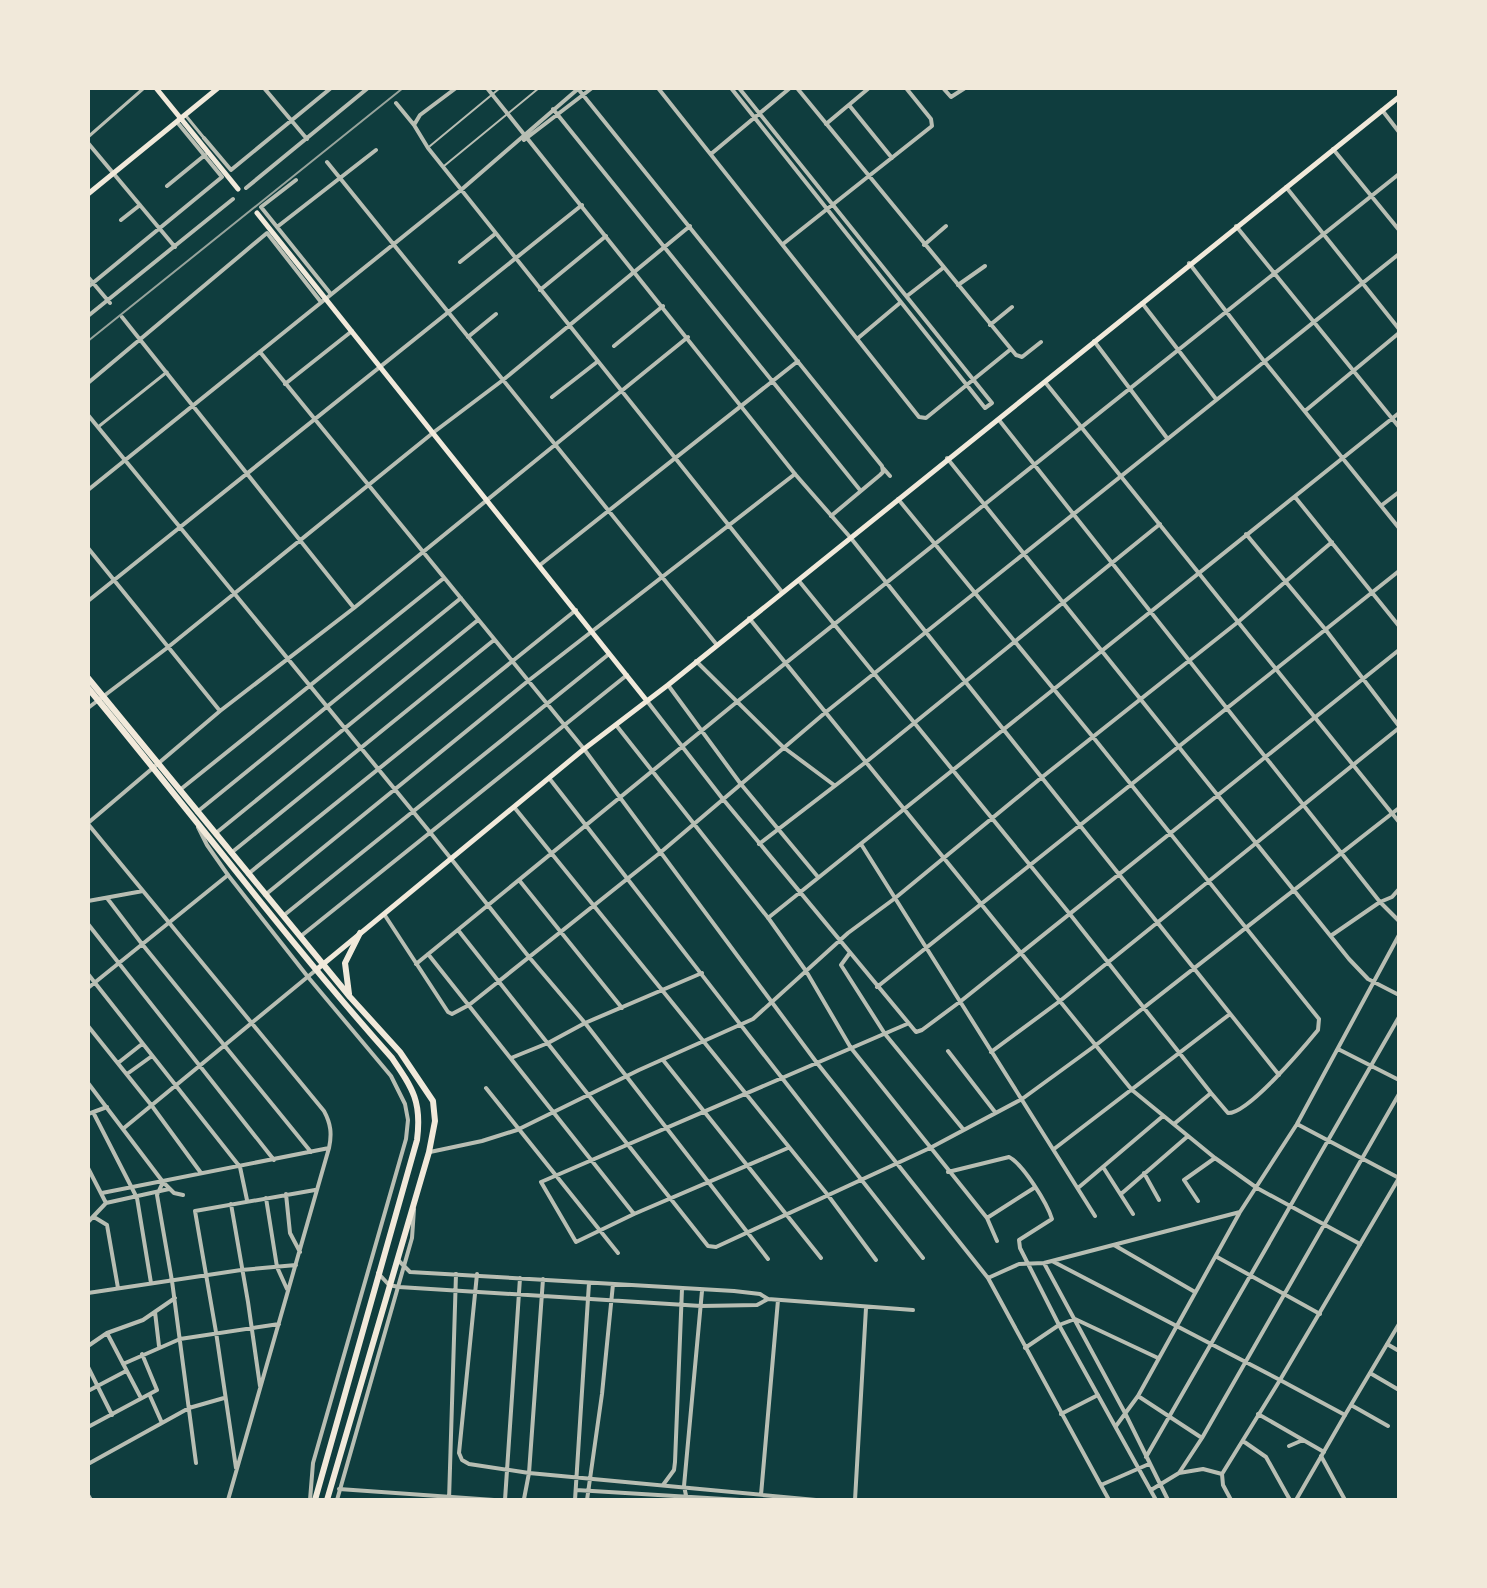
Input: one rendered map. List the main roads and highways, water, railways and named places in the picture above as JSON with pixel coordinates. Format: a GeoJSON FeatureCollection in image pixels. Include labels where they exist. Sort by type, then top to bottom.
{"type":"FeatureCollection","features":[{"type":"Feature","properties":{"kind":"main road"},"geometry":{"type":"LineString","coordinates":[[156,88],[238,189]]}},
{"type":"Feature","properties":{"kind":"main road"},"geometry":{"type":"LineString","coordinates":[[88,194],[218,88]]}},
{"type":"Feature","properties":{"kind":"main road"},"geometry":{"type":"LineString","coordinates":[[316,970],[584,749],[668,685],[1399,97]]}},
{"type":"Feature","properties":{"kind":"main road"},"geometry":{"type":"LineString","coordinates":[[259,210],[647,701]]}},
{"type":"Feature","properties":{"kind":"main road"},"geometry":{"type":"LineString","coordinates":[[88,678],[198,827],[392,1058],[415,1093],[420,1120],[417,1140],[312,1500]]}},
{"type":"Feature","properties":{"kind":"main road"},"geometry":{"type":"LineString","coordinates":[[88,688],[100,698]]}},
{"type":"Feature","properties":{"kind":"main road"},"geometry":{"type":"LineString","coordinates":[[154,764],[180,790],[350,997],[400,1052],[430,1094],[435,1121],[401,1265],[389,1285],[327,1500]]}},
{"type":"Feature","properties":{"kind":"main road"},"geometry":{"type":"LineString","coordinates":[[350,997],[346,955],[360,933]]}},
{"type":"Feature","properties":{"kind":"main road"},"geometry":{"type":"LineString","coordinates":[[397,1173],[407,1175]]}},
{"type":"Feature","properties":{"kind":"railway"},"geometry":{"type":"LineString","coordinates":[[88,341],[403,88]]}}]}
